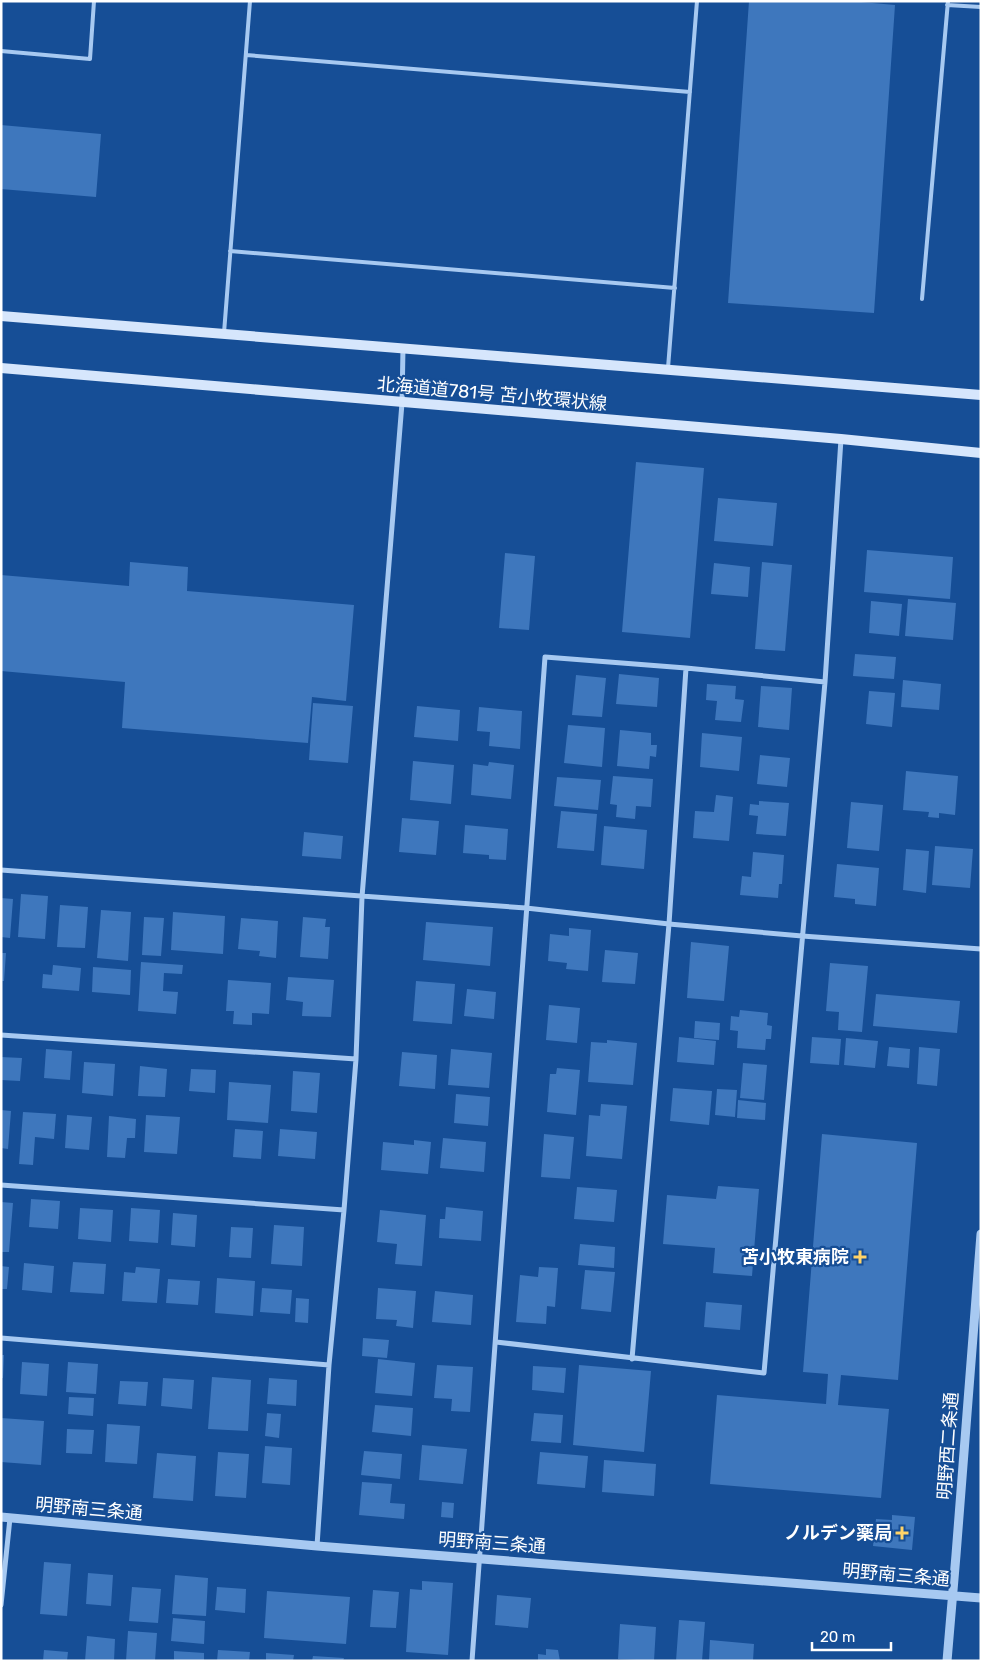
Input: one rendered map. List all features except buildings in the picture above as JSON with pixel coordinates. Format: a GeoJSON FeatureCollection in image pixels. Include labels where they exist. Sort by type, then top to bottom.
{"type":"FeatureCollection","features":[{"type":"Feature","properties":{"kind":"main road"},"geometry":{"type":"LineString","coordinates":[[1,316],[981,395]]}},
{"type":"Feature","properties":{"kind":"main road","name":"北海道道781号 苫小牧環状線"},"geometry":{"type":"LineString","coordinates":[[1,368],[841,439],[981,453]]}},
{"type":"Feature","properties":{"kind":"street"},"geometry":{"type":"LineString","coordinates":[[317,1546],[356,1058],[362,897],[402,403],[403,348]]}},
{"type":"Feature","properties":{"kind":"street"},"geometry":{"type":"LineString","coordinates":[[496,1342],[764,1373],[825,682],[841,439]]}},
{"type":"Feature","properties":{"kind":"street"},"geometry":{"type":"LineString","coordinates":[[472,1661],[545,657],[686,668],[825,682]]}},
{"type":"Feature","properties":{"kind":"street"},"geometry":{"type":"LineString","coordinates":[[632,1358],[669,924],[686,668]]}},
{"type":"Feature","properties":{"kind":"street"},"geometry":{"type":"LineString","coordinates":[[1,870],[526,908],[802,936],[981,949]]}},
{"type":"Feature","properties":{"kind":"street"},"geometry":{"type":"LineString","coordinates":[[1,1035],[356,1058]]}},
{"type":"Feature","properties":{"kind":"street"},"geometry":{"type":"LineString","coordinates":[[1,1185],[344,1210]]}},
{"type":"Feature","properties":{"kind":"street","name":"明野西二条通"},"geometry":{"type":"LineString","coordinates":[[947,1661],[981,1234]]}},
{"type":"Feature","properties":{"kind":"street"},"geometry":{"type":"LineString","coordinates":[[1,1338],[330,1365]]}},
{"type":"Feature","properties":{"kind":"street"},"geometry":{"type":"LineString","coordinates":[[1,1605],[6,1517]]}},
{"type":"Feature","properties":{"kind":"street","name":"明野南三条通"},"geometry":{"type":"LineString","coordinates":[[6,1517],[317,1546],[981,1598]]}},
{"type":"Feature","properties":{"kind":"lane"},"geometry":{"type":"LineString","coordinates":[[1,51],[90,59],[94,1]]}},
{"type":"Feature","properties":{"kind":"lane"},"geometry":{"type":"LineString","coordinates":[[224,333],[250,1]]}},
{"type":"Feature","properties":{"kind":"lane"},"geometry":{"type":"LineString","coordinates":[[668,369],[697,1]]}},
{"type":"Feature","properties":{"kind":"lane"},"geometry":{"type":"LineString","coordinates":[[922,299],[947,3],[981,7]]}},
{"type":"Feature","properties":{"kind":"lane"},"geometry":{"type":"LineString","coordinates":[[246,55],[690,92]]}},
{"type":"Feature","properties":{"kind":"lane"},"geometry":{"type":"LineString","coordinates":[[230,251],[675,288]]}},
{"type":"Feature","properties":{"kind":"place","name":"苫小牧東病院"},"geometry":{"type":"Point","coordinates":[860,1257]}},
{"type":"Feature","properties":{"kind":"place","name":"ノルデン薬局"},"geometry":{"type":"Point","coordinates":[902,1533]}}]}
